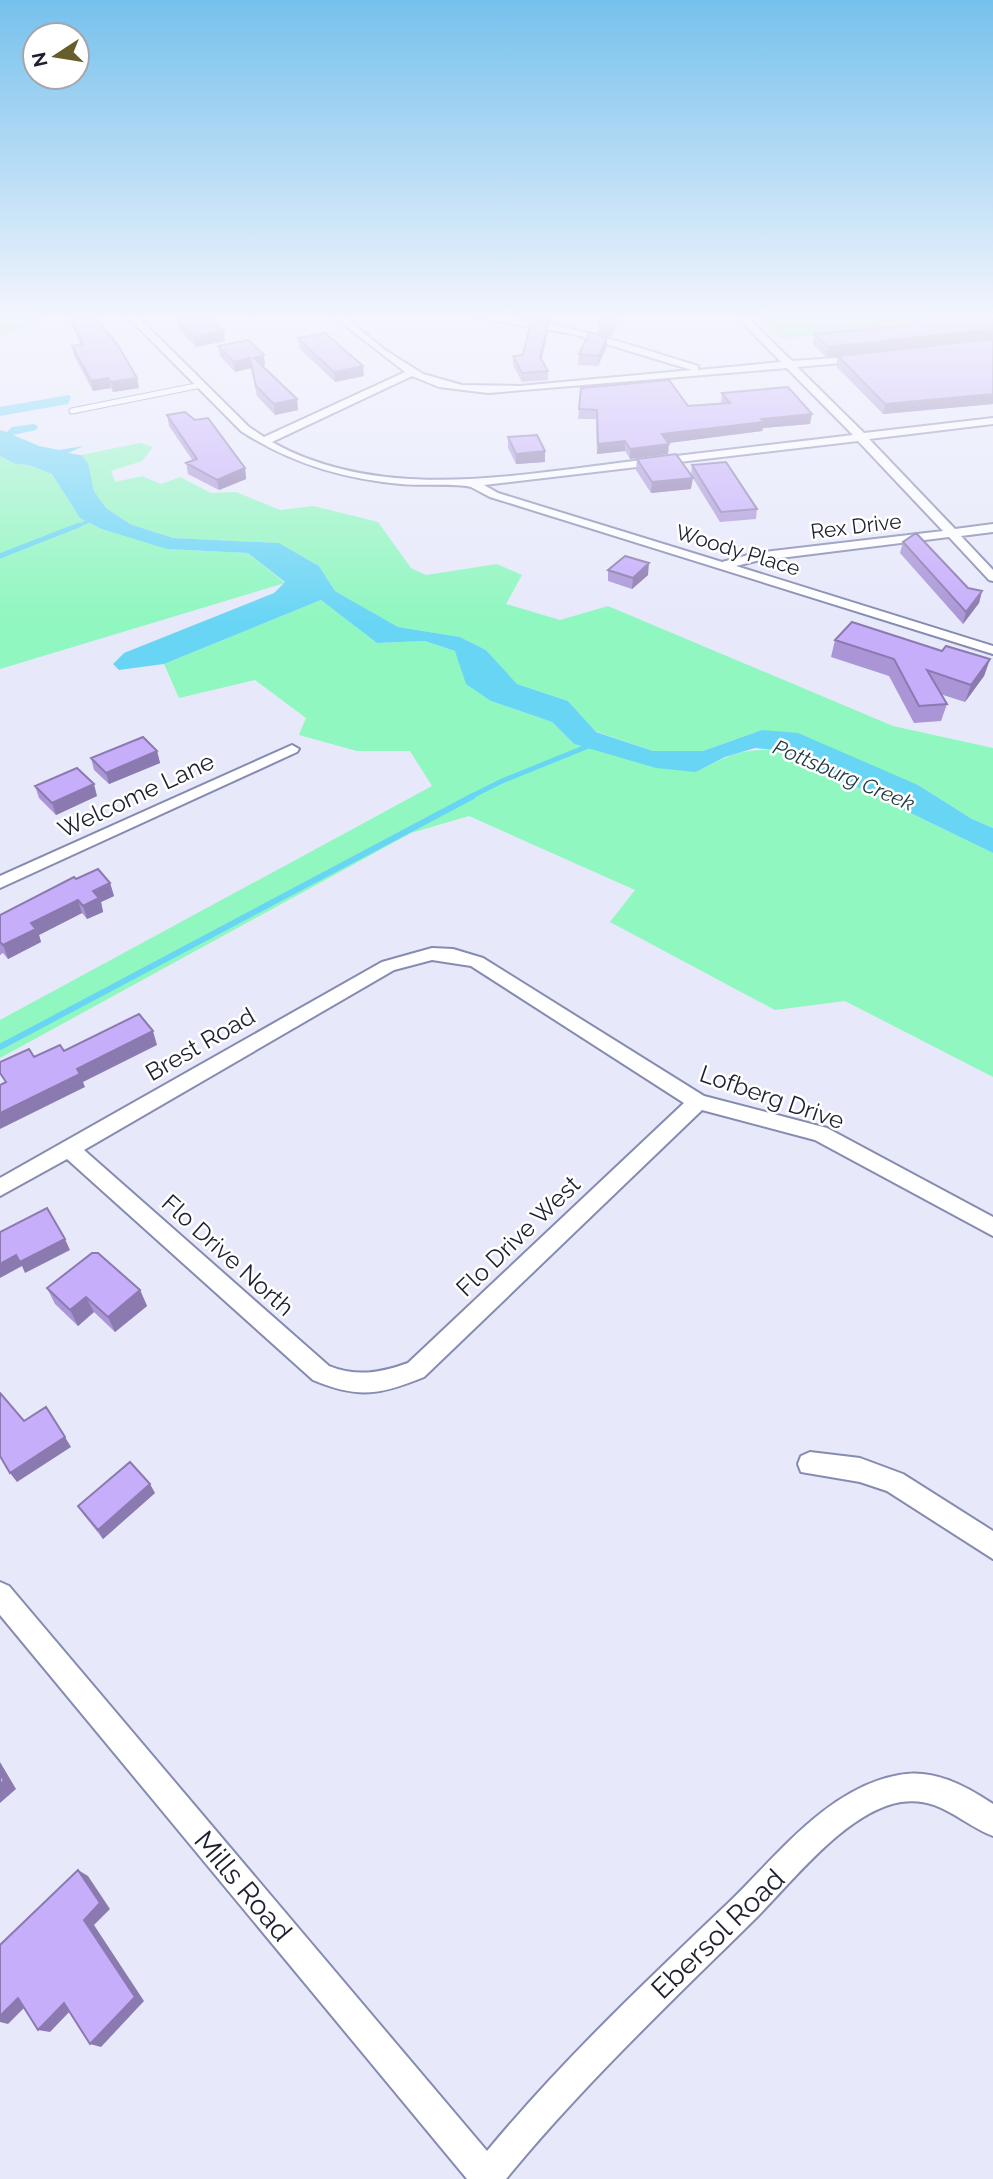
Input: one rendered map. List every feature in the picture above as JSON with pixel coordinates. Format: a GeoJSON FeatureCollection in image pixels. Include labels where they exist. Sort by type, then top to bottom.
{"type":"FeatureCollection","features":[{"type":"Feature","properties":{"kind":"street"},"geometry":{"type":"LineString","coordinates":[[236,418],[262,442],[301,459],[340,470],[444,484],[472,484],[993,422]]}},
{"type":"Feature","properties":{"kind":"street"},"geometry":{"type":"LineString","coordinates":[[262,442],[314,418]]}},
{"type":"Feature","properties":{"kind":"street"},"geometry":{"type":"LineString","coordinates":[[842,418],[993,577]]}},
{"type":"Feature","properties":{"kind":"street","name":"Woody Place"},"geometry":{"type":"LineString","coordinates":[[472,484],[494,495],[993,650]]}},
{"type":"Feature","properties":{"kind":"street","name":"Rex Drive"},"geometry":{"type":"LineString","coordinates":[[724,566],[756,557],[993,528]]}},
{"type":"Feature","properties":{"kind":"street","name":"Welcome Lane"},"geometry":{"type":"LineString","coordinates":[[0,883],[292,749]]}},
{"type":"Feature","properties":{"kind":"street","name":"Lofberg Drive"},"geometry":{"type":"LineString","coordinates":[[429,953],[453,954],[477,962],[698,1102],[820,1134],[993,1227]]}},
{"type":"Feature","properties":{"kind":"street","name":"Brest Road"},"geometry":{"type":"LineString","coordinates":[[0,1188],[388,966],[429,953]]}},
{"type":"Feature","properties":{"kind":"street","name":"Flo Drive West"},"geometry":{"type":"LineString","coordinates":[[362,1385],[388,1382],[416,1370],[698,1102]]}},
{"type":"Feature","properties":{"kind":"street","name":"Flo Drive North"},"geometry":{"type":"LineString","coordinates":[[68,1147],[321,1373],[339,1382],[362,1385]]}},
{"type":"Feature","properties":{"kind":"street"},"geometry":{"type":"LineString","coordinates":[[810,1464],[860,1470],[894,1482],[993,1546]]}},
{"type":"Feature","properties":{"kind":"street","name":"Mills Road"},"geometry":{"type":"LineString","coordinates":[[0,1595],[486,2178]]}},
{"type":"Feature","properties":{"kind":"street","name":"Ebersol Road"},"geometry":{"type":"LineString","coordinates":[[486,2178],[602,2045],[814,1841],[860,1805],[887,1792],[911,1787],[941,1789],[971,1804],[993,1822]]}},
{"type":"Feature","properties":{"kind":"green space"},"geometry":{"type":"Polygon","coordinates":[[[140,443],[153,447],[142,461],[111,471],[115,482],[142,476],[161,484],[180,477],[211,493],[236,492],[280,510],[314,506],[378,522],[411,568],[426,575],[497,564],[522,575],[506,604],[560,620],[608,606],[893,726],[993,748],[993,828],[972,819],[918,785],[762,730],[703,751],[653,751],[595,731],[568,701],[517,684],[486,650],[460,637],[398,627],[335,591],[319,566],[279,543],[173,538],[130,524],[106,508],[94,491],[88,463],[81,455],[140,443]]]}},
{"type":"Feature","properties":{"kind":"green space"},"geometry":{"type":"Polygon","coordinates":[[[0,456],[15,464],[29,465],[52,474],[80,518],[167,549],[248,553],[285,583],[0,669],[0,456]]]}},
{"type":"Feature","properties":{"kind":"green space"},"geometry":{"type":"Polygon","coordinates":[[[321,600],[377,643],[425,641],[455,651],[491,701],[552,722],[574,744],[696,772],[738,753],[757,750],[783,751],[993,853],[993,1077],[845,1001],[775,1010],[610,922],[635,890],[469,816],[411,833],[0,1058],[0,1020],[432,786],[410,751],[357,751],[299,735],[306,718],[255,680],[179,698],[164,664],[321,600]]]}},
{"type":"Feature","properties":{"kind":"water","name":"Pottsburg Creek"},"geometry":{"type":"Polygon","coordinates":[[[33,424],[38,426],[36,430],[13,435],[39,446],[59,450],[84,446],[68,453],[81,455],[88,463],[94,491],[106,508],[130,524],[173,538],[279,543],[319,566],[335,591],[398,627],[460,637],[486,650],[517,684],[568,701],[596,732],[653,751],[703,751],[762,730],[798,733],[918,785],[972,819],[993,828],[993,853],[783,751],[755,748],[725,757],[696,772],[656,768],[574,744],[552,722],[491,701],[466,684],[455,651],[425,641],[377,643],[321,600],[164,664],[119,670],[113,664],[124,653],[274,593],[285,582],[248,553],[167,549],[102,529],[80,518],[52,474],[29,465],[15,464],[0,456],[0,430],[7,432],[12,427],[33,424]]]}},
{"type":"Feature","properties":{"kind":"building"},"geometry":{"type":"Polygon","coordinates":[[[169,418],[195,420],[208,418],[245,468],[217,480],[186,463],[197,459],[169,418]]]}},
{"type":"Feature","properties":{"kind":"building"},"geometry":{"type":"Polygon","coordinates":[[[597,418],[774,418],[761,419],[764,422],[662,434],[669,444],[630,449],[625,441],[598,444],[597,418]]]}},
{"type":"Feature","properties":{"kind":"building"},"geometry":{"type":"Polygon","coordinates":[[[537,435],[545,451],[516,454],[508,437],[537,435]]]}},
{"type":"Feature","properties":{"kind":"building"},"geometry":{"type":"Polygon","coordinates":[[[676,454],[693,478],[652,482],[637,459],[676,454]]]}},
{"type":"Feature","properties":{"kind":"building"},"geometry":{"type":"Polygon","coordinates":[[[726,462],[757,509],[721,512],[692,465],[726,462]]]}},
{"type":"Feature","properties":{"kind":"building"},"geometry":{"type":"Polygon","coordinates":[[[916,533],[968,588],[982,591],[966,612],[903,542],[916,533]]]}},
{"type":"Feature","properties":{"kind":"building"},"geometry":{"type":"Polygon","coordinates":[[[625,556],[649,563],[633,578],[608,570],[625,556]]]}},
{"type":"Feature","properties":{"kind":"building"},"geometry":{"type":"Polygon","coordinates":[[[852,622],[942,651],[946,646],[990,659],[971,685],[927,670],[947,704],[919,706],[894,659],[835,640],[852,622]]]}},
{"type":"Feature","properties":{"kind":"building"},"geometry":{"type":"Polygon","coordinates":[[[143,737],[157,751],[106,773],[91,758],[143,737]]]}},
{"type":"Feature","properties":{"kind":"building"},"geometry":{"type":"Polygon","coordinates":[[[77,768],[94,784],[52,803],[35,786],[77,768]]]}},
{"type":"Feature","properties":{"kind":"building"},"geometry":{"type":"Polygon","coordinates":[[[98,869],[110,883],[93,891],[99,898],[83,906],[78,900],[31,923],[36,929],[3,945],[0,942],[0,915],[74,877],[76,879],[98,869]]]}},
{"type":"Feature","properties":{"kind":"building"},"geometry":{"type":"Polygon","coordinates":[[[139,1014],[153,1031],[77,1069],[80,1074],[0,1113],[0,1085],[6,1082],[0,1073],[0,1062],[29,1049],[34,1057],[60,1045],[64,1051],[139,1014]]]}},
{"type":"Feature","properties":{"kind":"building"},"geometry":{"type":"Polygon","coordinates":[[[47,1208],[65,1239],[20,1262],[16,1255],[0,1264],[0,1232],[47,1208]]]}},
{"type":"Feature","properties":{"kind":"building"},"geometry":{"type":"Polygon","coordinates":[[[92,1253],[98,1253],[140,1290],[108,1317],[86,1297],[70,1310],[47,1288],[92,1253]]]}},
{"type":"Feature","properties":{"kind":"building"},"geometry":{"type":"Polygon","coordinates":[[[0,1393],[24,1421],[46,1407],[65,1437],[10,1473],[0,1456],[0,1393]]]}},
{"type":"Feature","properties":{"kind":"building"},"geometry":{"type":"Polygon","coordinates":[[[130,1462],[150,1484],[98,1530],[78,1506],[130,1462]]]}},
{"type":"Feature","properties":{"kind":"building"},"geometry":{"type":"Polygon","coordinates":[[[78,1870],[100,1903],[84,1920],[135,1997],[90,2044],[64,2003],[38,2030],[18,1998],[0,2016],[0,1945],[78,1870]]]}},
{"type":"Feature","properties":{"kind":"waterway"},"geometry":{"type":"LineString","coordinates":[[75,527],[94,519]]}},
{"type":"Feature","properties":{"kind":"waterway"},"geometry":{"type":"LineString","coordinates":[[0,556],[79,525]]}},
{"type":"Feature","properties":{"kind":"waterway"},"geometry":{"type":"LineString","coordinates":[[470,797],[591,745]]}},
{"type":"Feature","properties":{"kind":"waterway"},"geometry":{"type":"LineString","coordinates":[[0,1047],[473,796]]}}]}
